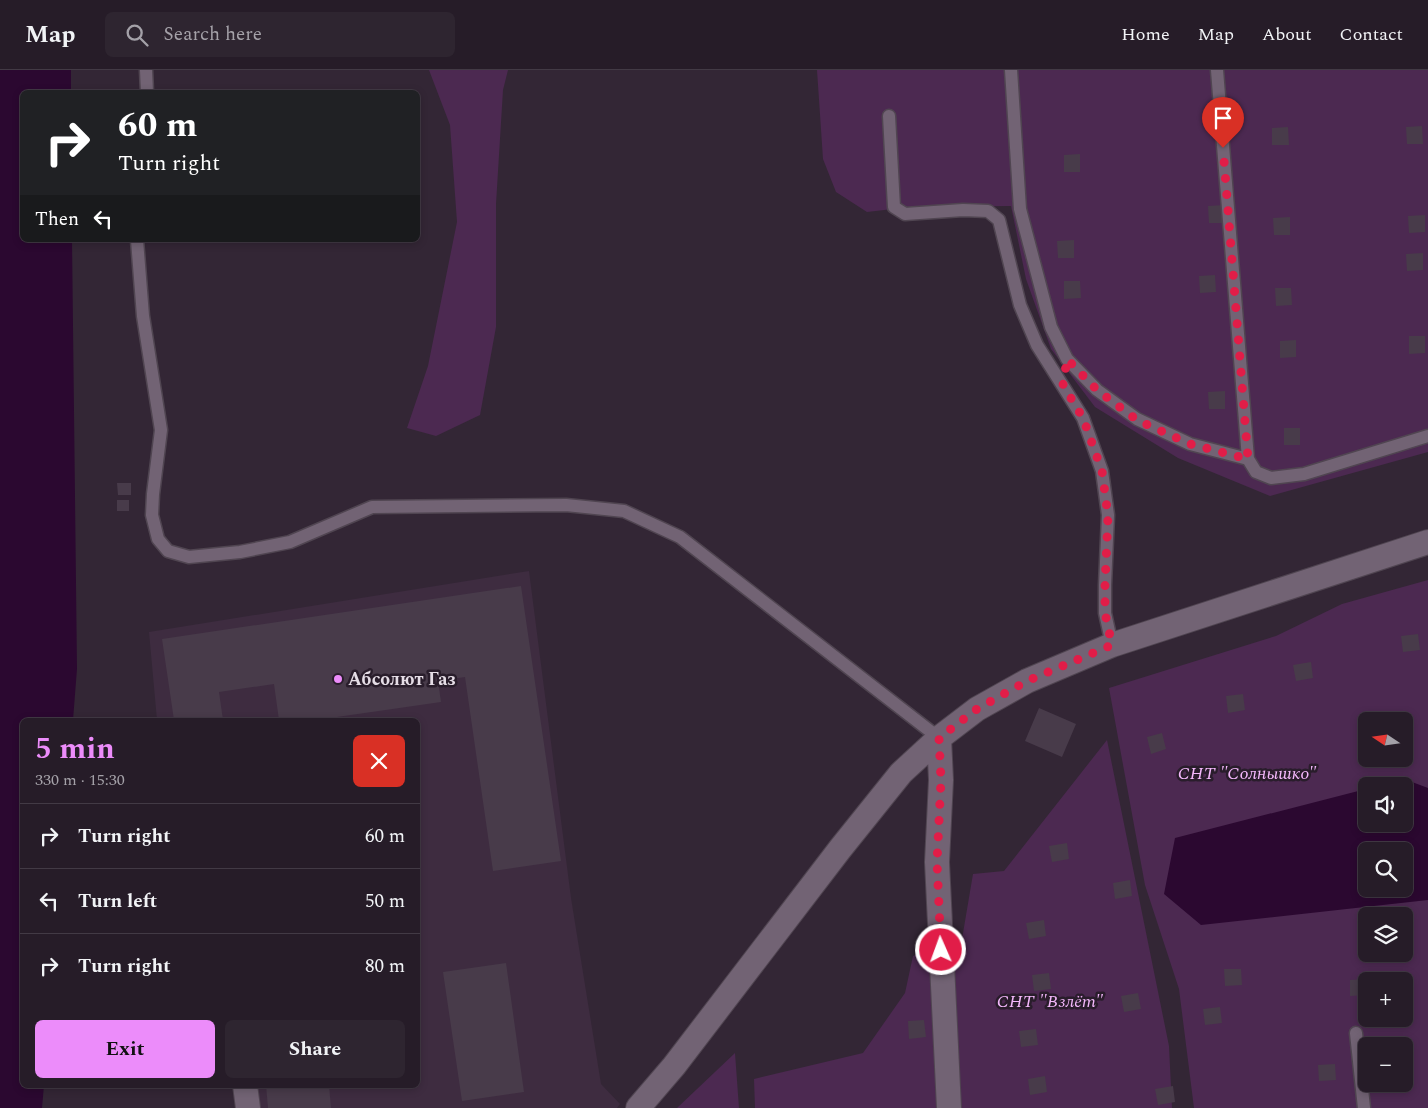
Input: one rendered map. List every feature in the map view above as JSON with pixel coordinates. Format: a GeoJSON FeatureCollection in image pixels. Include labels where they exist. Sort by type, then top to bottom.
{"type":"FeatureCollection","features":[{"type":"Feature","properties":{"kind":"street"},"geometry":{"type":"LineString","coordinates":[[638,1108],[674,1066],[840,849],[901,773],[939,738],[977,709],[1027,681],[1112,645],[1428,542]]}},
{"type":"Feature","properties":{"kind":"street"},"geometry":{"type":"LineString","coordinates":[[939,738],[941,780],[937,862],[949,1108]]}},
{"type":"Feature","properties":{"kind":"street"},"geometry":{"type":"LineString","coordinates":[[245,1088],[248,1108]]}},
{"type":"Feature","properties":{"kind":"lane"},"geometry":{"type":"LineString","coordinates":[[146,70],[147,90]]}},
{"type":"Feature","properties":{"kind":"lane"},"geometry":{"type":"LineString","coordinates":[[1011,70],[1020,209],[1051,327],[1067,359],[1097,390],[1137,420],[1190,444],[1248,459]]}},
{"type":"Feature","properties":{"kind":"lane"},"geometry":{"type":"LineString","coordinates":[[1217,70],[1248,459],[1256,472],[1270,478],[1287,477],[1304,474],[1428,436]]}},
{"type":"Feature","properties":{"kind":"lane"},"geometry":{"type":"LineString","coordinates":[[888,116],[894,207],[905,214],[963,210],[988,211],[999,220],[1020,305],[1037,345],[1083,418],[1102,471],[1108,516],[1105,613],[1112,645]]}},
{"type":"Feature","properties":{"kind":"lane"},"geometry":{"type":"LineString","coordinates":[[137,242],[143,316],[160,430],[152,515],[158,539],[168,551],[190,557],[240,552],[290,542],[372,506],[566,505],[624,511],[680,537],[939,738]]}},
{"type":"Feature","properties":{"kind":"lane"},"geometry":{"type":"LineString","coordinates":[[1063,385],[1067,359]]}},
{"type":"Feature","properties":{"kind":"lane"},"geometry":{"type":"LineString","coordinates":[[1356,1033],[1364,1108]]}},
{"type":"Feature","properties":{"kind":"shaded area"},"geometry":{"type":"Polygon","coordinates":[[[0,70],[71,70],[71,90],[20,90],[20,242],[72,242],[77,669],[73,718],[20,718],[20,1088],[44,1088],[42,1108],[0,1108],[0,70]]]}},
{"type":"Feature","properties":{"kind":"shaded area"},"geometry":{"type":"Polygon","coordinates":[[[529,571],[571,898],[601,1084],[620,1104],[617,1108],[253,1108],[252,1088],[420,1088],[420,718],[157,718],[149,632],[529,571]]]}},
{"type":"Feature","properties":{"kind":"shaded area"},"geometry":{"type":"Polygon","coordinates":[[[1413,782],[1428,788],[1428,900],[1201,925],[1164,894],[1175,838],[1358,791],[1358,832],[1413,832],[1413,782]]]}},
{"type":"Feature","properties":{"kind":"green space"},"geometry":{"type":"Polygon","coordinates":[[[429,70],[508,70],[503,90],[496,204],[496,327],[480,415],[436,436],[407,428],[428,366],[457,222],[450,125],[429,70]]]}},
{"type":"Feature","properties":{"kind":"green space"},"geometry":{"type":"Polygon","coordinates":[[[817,70],[1428,70],[1428,452],[1270,496],[1178,458],[1095,407],[1051,349],[1026,279],[1011,206],[910,207],[867,212],[836,192],[823,159],[817,70]]]}},
{"type":"Feature","properties":{"kind":"green space","name":"СНТ \"Солнышко\""},"geometry":{"type":"Polygon","coordinates":[[[1428,580],[1428,1108],[1194,1108],[1179,989],[1145,885],[1109,688],[1276,636],[1342,604],[1428,580]]]}},
{"type":"Feature","properties":{"kind":"green space","name":"СНТ \"Взлёт\""},"geometry":{"type":"Polygon","coordinates":[[[1107,740],[1169,1046],[1172,1108],[755,1108],[754,1079],[863,1053],[905,993],[913,956],[962,939],[973,874],[1004,871],[1107,740]]]}},
{"type":"Feature","properties":{"kind":"green space"},"geometry":{"type":"Polygon","coordinates":[[[735,1053],[739,1108],[677,1108],[735,1053]]]}},
{"type":"Feature","properties":{"kind":"building"},"geometry":{"type":"Polygon","coordinates":[[[1422,126],[1423,144],[1407,144],[1406,127],[1422,126]]]}},
{"type":"Feature","properties":{"kind":"building"},"geometry":{"type":"Polygon","coordinates":[[[1288,127],[1289,145],[1272,145],[1272,128],[1288,127]]]}},
{"type":"Feature","properties":{"kind":"building"},"geometry":{"type":"Polygon","coordinates":[[[1080,154],[1080,172],[1064,172],[1064,155],[1080,154]]]}},
{"type":"Feature","properties":{"kind":"building"},"geometry":{"type":"Polygon","coordinates":[[[1225,205],[1225,223],[1209,223],[1208,206],[1225,205]]]}},
{"type":"Feature","properties":{"kind":"building"},"geometry":{"type":"Polygon","coordinates":[[[1425,215],[1425,232],[1409,233],[1408,216],[1425,215]]]}},
{"type":"Feature","properties":{"kind":"building"},"geometry":{"type":"Polygon","coordinates":[[[1290,217],[1290,235],[1274,235],[1273,218],[1290,217]]]}},
{"type":"Feature","properties":{"kind":"building"},"geometry":{"type":"Polygon","coordinates":[[[1074,240],[1074,258],[1058,258],[1057,241],[1074,240]]]}},
{"type":"Feature","properties":{"kind":"building"},"geometry":{"type":"Polygon","coordinates":[[[1423,253],[1423,270],[1407,271],[1406,254],[1423,253]]]}},
{"type":"Feature","properties":{"kind":"building"},"geometry":{"type":"Polygon","coordinates":[[[1215,275],[1216,292],[1200,293],[1199,276],[1215,275]]]}},
{"type":"Feature","properties":{"kind":"building"},"geometry":{"type":"Polygon","coordinates":[[[1064,281],[1080,281],[1081,298],[1064,299],[1064,281]]]}},
{"type":"Feature","properties":{"kind":"building"},"geometry":{"type":"Polygon","coordinates":[[[1275,288],[1291,288],[1292,305],[1276,306],[1275,288]]]}},
{"type":"Feature","properties":{"kind":"building"},"geometry":{"type":"Polygon","coordinates":[[[1409,336],[1425,336],[1425,353],[1409,354],[1409,336]]]}},
{"type":"Feature","properties":{"kind":"building"},"geometry":{"type":"Polygon","coordinates":[[[1296,340],[1296,357],[1280,358],[1280,341],[1296,340]]]}},
{"type":"Feature","properties":{"kind":"building"},"geometry":{"type":"Polygon","coordinates":[[[1225,391],[1225,409],[1209,409],[1208,392],[1225,391]]]}},
{"type":"Feature","properties":{"kind":"building"},"geometry":{"type":"Polygon","coordinates":[[[1284,428],[1300,428],[1300,445],[1284,445],[1284,428]]]}},
{"type":"Feature","properties":{"kind":"building"},"geometry":{"type":"Polygon","coordinates":[[[117,483],[131,483],[131,495],[118,495],[117,483]]]}},
{"type":"Feature","properties":{"kind":"building"},"geometry":{"type":"Polygon","coordinates":[[[117,500],[129,500],[129,511],[117,511],[117,500]]]}},
{"type":"Feature","properties":{"kind":"building"},"geometry":{"type":"Polygon","coordinates":[[[521,586],[561,861],[493,871],[465,677],[438,681],[441,702],[330,718],[279,718],[274,684],[219,692],[223,718],[174,718],[162,639],[521,586]]]}},
{"type":"Feature","properties":{"kind":"building"},"geometry":{"type":"Polygon","coordinates":[[[1418,634],[1420,650],[1403,652],[1401,636],[1418,634]]]}},
{"type":"Feature","properties":{"kind":"building"},"geometry":{"type":"Polygon","coordinates":[[[1311,662],[1313,678],[1296,681],[1293,665],[1311,662]]]}},
{"type":"Feature","properties":{"kind":"building"},"geometry":{"type":"Polygon","coordinates":[[[1243,694],[1245,710],[1228,713],[1226,696],[1243,694]]]}},
{"type":"Feature","properties":{"kind":"building"},"geometry":{"type":"Polygon","coordinates":[[[1039,708],[1076,724],[1062,757],[1025,741],[1039,708]]]}},
{"type":"Feature","properties":{"kind":"building"},"geometry":{"type":"Polygon","coordinates":[[[1162,733],[1166,749],[1151,754],[1147,737],[1162,733]]]}},
{"type":"Feature","properties":{"kind":"building"},"geometry":{"type":"Polygon","coordinates":[[[1067,843],[1069,859],[1052,862],[1049,846],[1067,843]]]}},
{"type":"Feature","properties":{"kind":"building"},"geometry":{"type":"Polygon","coordinates":[[[1130,880],[1132,896],[1115,899],[1113,883],[1130,880]]]}},
{"type":"Feature","properties":{"kind":"building"},"geometry":{"type":"Polygon","coordinates":[[[1044,920],[1046,936],[1029,939],[1026,923],[1044,920]]]}},
{"type":"Feature","properties":{"kind":"building"},"geometry":{"type":"Polygon","coordinates":[[[506,963],[524,1092],[462,1101],[443,972],[506,963]]]}},
{"type":"Feature","properties":{"kind":"building"},"geometry":{"type":"Polygon","coordinates":[[[1224,969],[1241,969],[1242,985],[1225,986],[1224,969]]]}},
{"type":"Feature","properties":{"kind":"building"},"geometry":{"type":"Polygon","coordinates":[[[1049,973],[1051,989],[1034,991],[1032,975],[1049,973]]]}},
{"type":"Feature","properties":{"kind":"building"},"geometry":{"type":"Polygon","coordinates":[[[1350,980],[1358,980],[1358,996],[1350,996],[1350,980]]]}},
{"type":"Feature","properties":{"kind":"building"},"geometry":{"type":"Polygon","coordinates":[[[1138,993],[1141,1009],[1124,1012],[1121,996],[1138,993]]]}},
{"type":"Feature","properties":{"kind":"building"},"geometry":{"type":"Polygon","coordinates":[[[1220,1007],[1222,1023],[1205,1025],[1203,1009],[1220,1007]]]}},
{"type":"Feature","properties":{"kind":"building"},"geometry":{"type":"Polygon","coordinates":[[[924,1020],[926,1037],[909,1039],[908,1021],[924,1020]]]}},
{"type":"Feature","properties":{"kind":"building"},"geometry":{"type":"Polygon","coordinates":[[[1036,1029],[1038,1045],[1021,1047],[1019,1031],[1036,1029]]]}},
{"type":"Feature","properties":{"kind":"building"},"geometry":{"type":"Polygon","coordinates":[[[1335,1064],[1336,1080],[1319,1081],[1318,1065],[1335,1064]]]}},
{"type":"Feature","properties":{"kind":"building"},"geometry":{"type":"Polygon","coordinates":[[[1045,1076],[1047,1092],[1030,1095],[1028,1079],[1045,1076]]]}},
{"type":"Feature","properties":{"kind":"building"},"geometry":{"type":"Polygon","coordinates":[[[1173,1086],[1175,1102],[1158,1105],[1155,1089],[1173,1086]]]}},
{"type":"Feature","properties":{"kind":"building"},"geometry":{"type":"Polygon","coordinates":[[[266,1088],[329,1088],[331,1108],[268,1108],[266,1088]]]}},
{"type":"Feature","properties":{"kind":"place","name":"Абсолют Газ"},"geometry":{"type":"Point","coordinates":[338,679]}},
{"type":"Feature","properties":{"kind":"route"},"geometry":{"type":"LineString","coordinates":[[941,950],[937,862],[941,780],[939,738],[977,709],[1027,681],[1112,645],[1105,613],[1108,516],[1102,471],[1083,418],[1063,385],[1067,359],[1097,390],[1137,420],[1190,444],[1248,459],[1223,148]]}}]}
